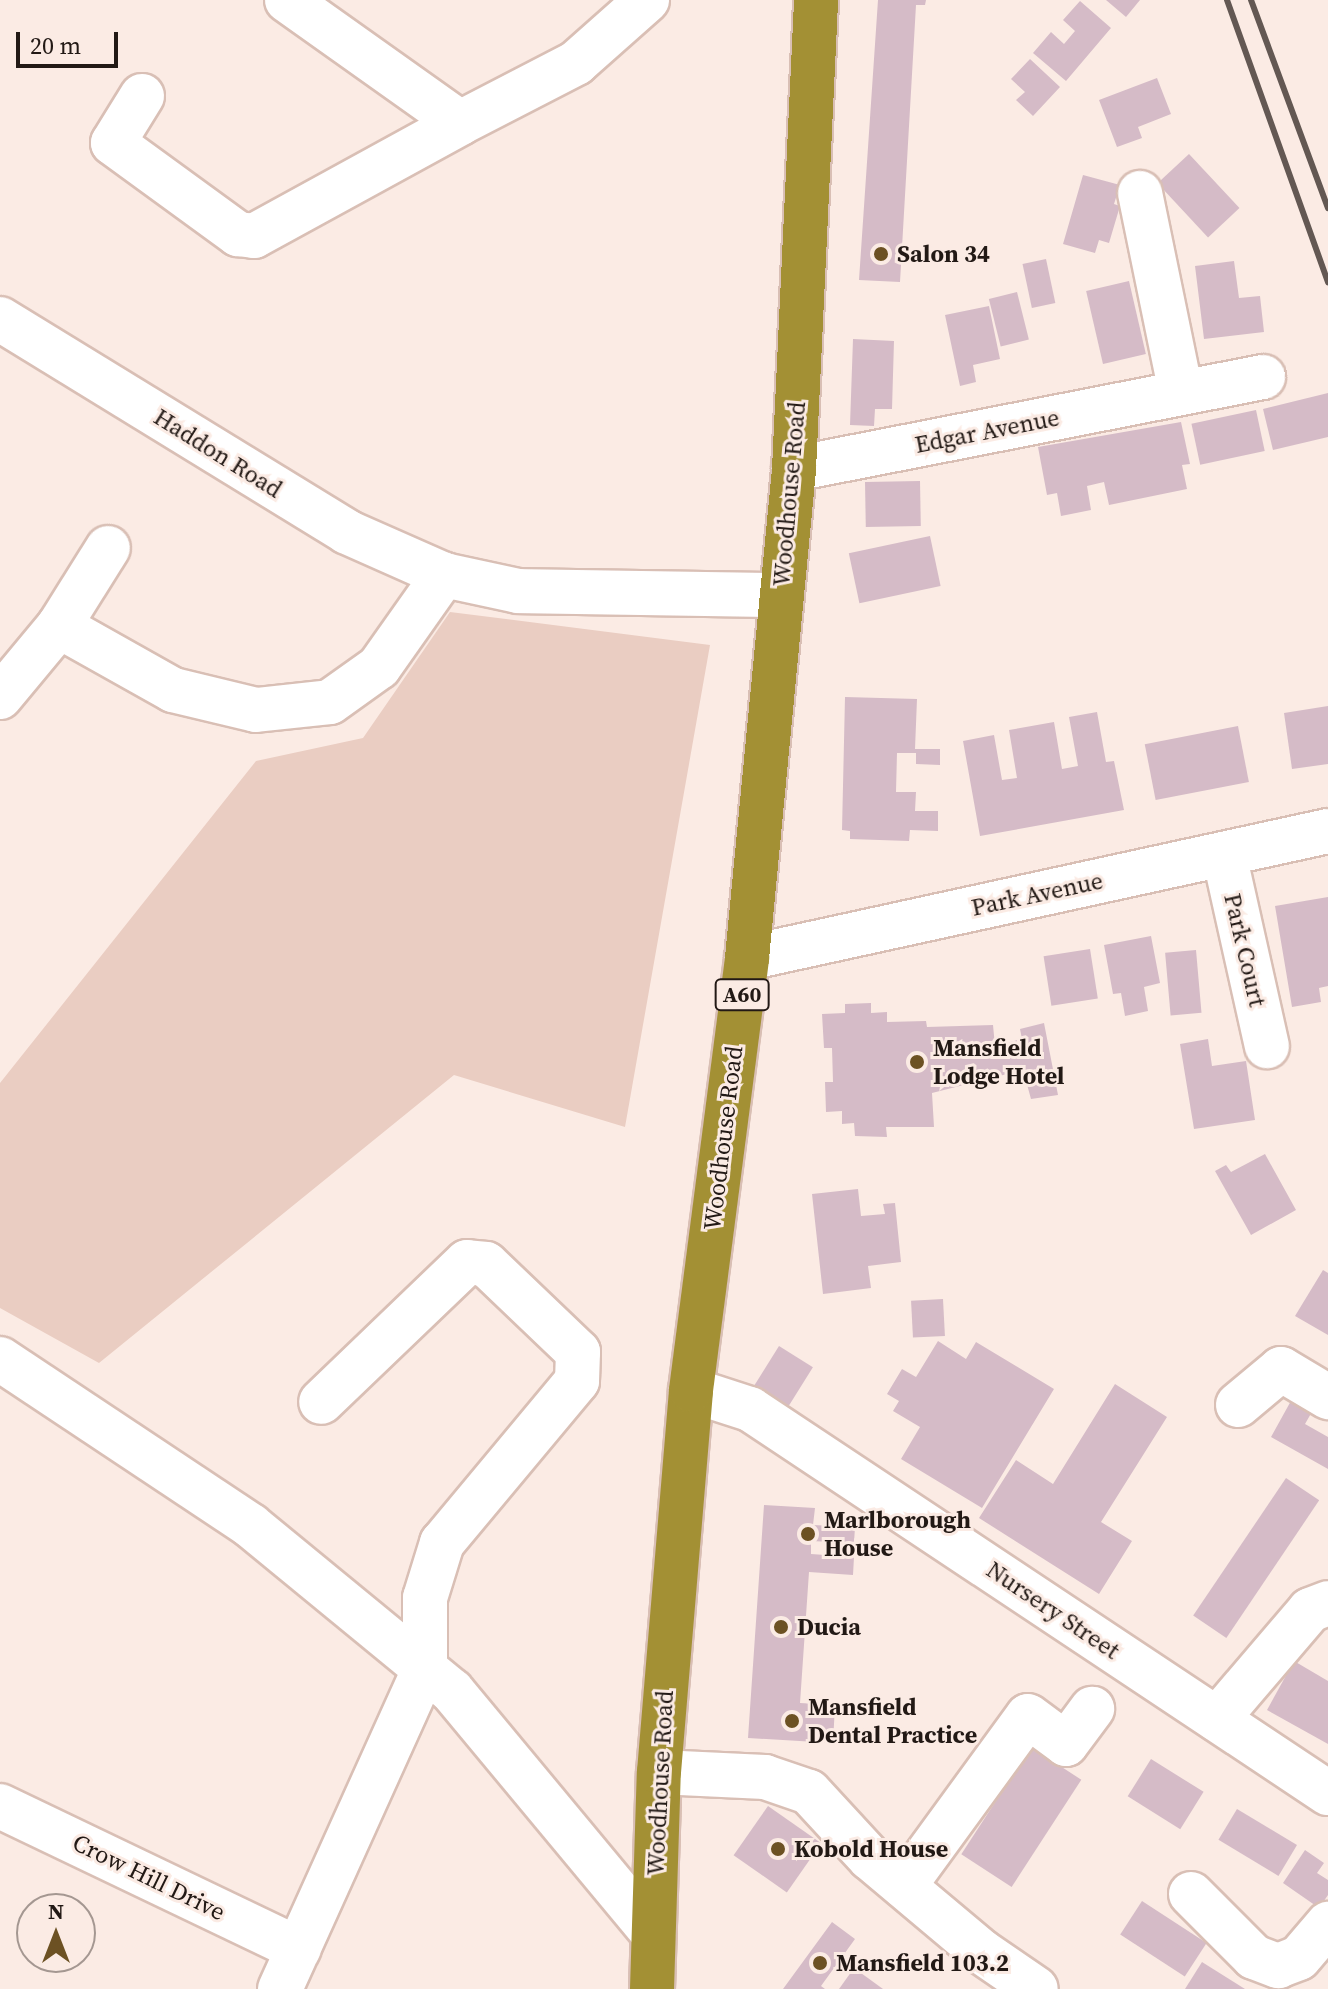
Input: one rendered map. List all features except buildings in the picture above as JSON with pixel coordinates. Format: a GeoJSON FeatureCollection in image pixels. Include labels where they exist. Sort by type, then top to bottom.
{"type":"FeatureCollection","features":[{"type":"Feature","properties":{"kind":"highway","name":"Woodhouse Road"},"geometry":{"type":"LineString","coordinates":[[652,1989],[659,1772],[691,1390],[747,958],[794,469],[816,0]]}},
{"type":"Feature","properties":{"kind":"street"},"geometry":{"type":"LineString","coordinates":[[287,0],[460,123]]}},
{"type":"Feature","properties":{"kind":"street"},"geometry":{"type":"LineString","coordinates":[[142,96],[113,143],[238,234],[254,236],[576,63],[647,0]]}},
{"type":"Feature","properties":{"kind":"street"},"geometry":{"type":"LineString","coordinates":[[1140,193],[1181,392]]}},
{"type":"Feature","properties":{"kind":"street","name":"Haddon Road"},"geometry":{"type":"LineString","coordinates":[[0,319],[347,532],[444,575],[518,591],[780,595]]}},
{"type":"Feature","properties":{"kind":"street","name":"Edgar Avenue"},"geometry":{"type":"LineString","coordinates":[[794,469],[1263,377]]}},
{"type":"Feature","properties":{"kind":"street"},"geometry":{"type":"LineString","coordinates":[[0,697],[59,626],[108,548]]}},
{"type":"Feature","properties":{"kind":"street"},"geometry":{"type":"LineString","coordinates":[[59,626],[173,690],[256,710],[330,702],[379,667],[444,575]]}},
{"type":"Feature","properties":{"kind":"street","name":"Park Avenue"},"geometry":{"type":"LineString","coordinates":[[747,958],[1328,831]]}},
{"type":"Feature","properties":{"kind":"street","name":"Park Court"},"geometry":{"type":"LineString","coordinates":[[1224,854],[1267,1046]]}},
{"type":"Feature","properties":{"kind":"street"},"geometry":{"type":"LineString","coordinates":[[280,1989],[425,1668],[425,1598],[442,1543],[577,1381],[578,1352],[486,1264],[467,1262],[321,1402]]}},
{"type":"Feature","properties":{"kind":"street"},"geometry":{"type":"LineString","coordinates":[[0,1359],[251,1526],[452,1691],[653,1933]]}},
{"type":"Feature","properties":{"kind":"street"},"geometry":{"type":"LineString","coordinates":[[1238,1405],[1281,1369],[1328,1397]]}},
{"type":"Feature","properties":{"kind":"street","name":"Nursery Street"},"geometry":{"type":"LineString","coordinates":[[691,1390],[750,1409],[1106,1627],[1217,1719],[1328,1793]]}},
{"type":"Feature","properties":{"kind":"street"},"geometry":{"type":"LineString","coordinates":[[1217,1719],[1310,1610],[1328,1603]]}},
{"type":"Feature","properties":{"kind":"street"},"geometry":{"type":"LineString","coordinates":[[904,1886],[1028,1716],[1066,1744],[1092,1709]]}},
{"type":"Feature","properties":{"kind":"street"},"geometry":{"type":"LineString","coordinates":[[659,1772],[765,1777],[809,1792],[904,1886],[982,1952],[1036,1989]]}},
{"type":"Feature","properties":{"kind":"street","name":"Crow Hill Drive"},"geometry":{"type":"LineString","coordinates":[[0,1806],[299,1949]]}},
{"type":"Feature","properties":{"kind":"street"},"geometry":{"type":"LineString","coordinates":[[1191,1894],[1254,1957],[1278,1966],[1299,1958],[1328,1924]]}},
{"type":"Feature","properties":{"kind":"shaded area"},"geometry":{"type":"Polygon","coordinates":[[[450,612],[710,645],[625,1127],[454,1075],[99,1363],[0,1308],[0,1083],[256,761],[363,738],[450,612]]]}},
{"type":"Feature","properties":{"kind":"railway"},"geometry":{"type":"LineString","coordinates":[[1227,0],[1328,282]]}},
{"type":"Feature","properties":{"kind":"railway"},"geometry":{"type":"LineString","coordinates":[[1251,0],[1328,208]]}},
{"type":"Feature","properties":{"kind":"place","name":"Salon 34"},"geometry":{"type":"Point","coordinates":[881,254]}},
{"type":"Feature","properties":{"kind":"place","name":"Mansfield Lodge Hotel"},"geometry":{"type":"Point","coordinates":[917,1062]}},
{"type":"Feature","properties":{"kind":"place","name":"Marlborough House"},"geometry":{"type":"Point","coordinates":[808,1534]}},
{"type":"Feature","properties":{"kind":"place","name":"Ducia"},"geometry":{"type":"Point","coordinates":[781,1627]}},
{"type":"Feature","properties":{"kind":"place","name":"Mansfield Dental Practice"},"geometry":{"type":"Point","coordinates":[792,1721]}},
{"type":"Feature","properties":{"kind":"place","name":"Kobold House"},"geometry":{"type":"Point","coordinates":[778,1849]}},
{"type":"Feature","properties":{"kind":"place","name":"Mansfield 103.2"},"geometry":{"type":"Point","coordinates":[820,1963]}}]}
